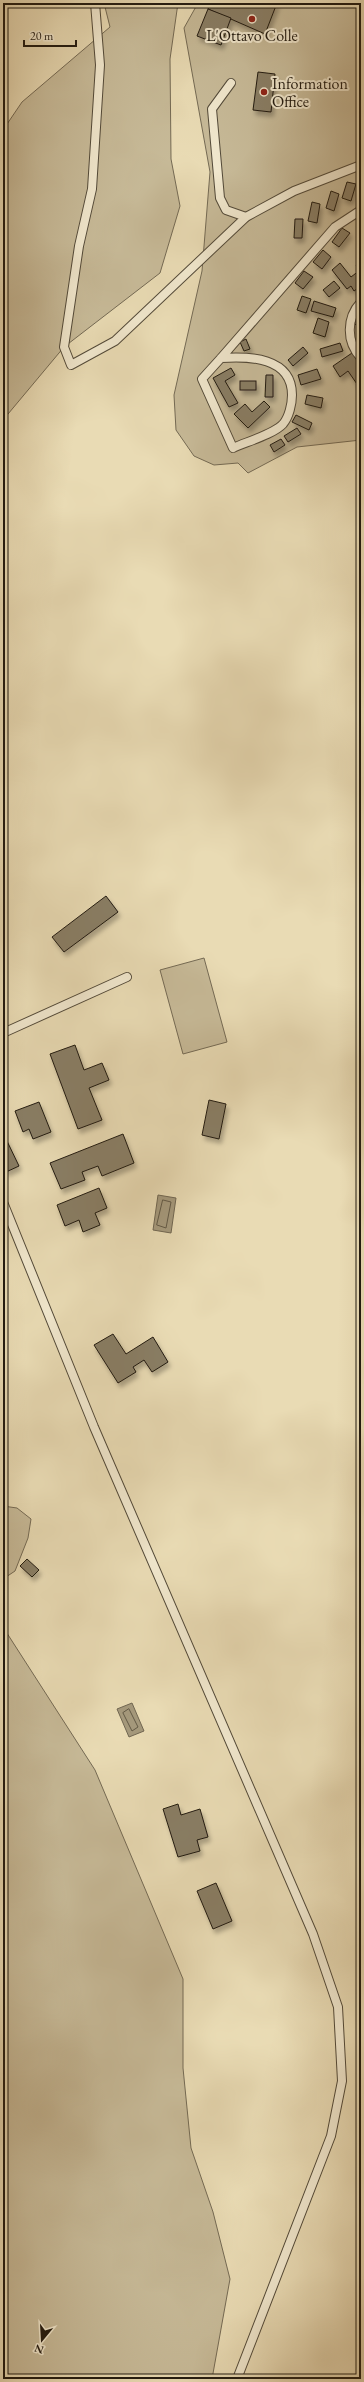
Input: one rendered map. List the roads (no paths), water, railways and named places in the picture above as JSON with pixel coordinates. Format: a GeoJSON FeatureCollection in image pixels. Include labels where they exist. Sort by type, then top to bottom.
{"type":"FeatureCollection","features":[{"type":"Feature","properties":{"kind":"lane"},"geometry":{"type":"LineString","coordinates":[[95,3],[100,65],[92,189],[79,246],[64,346],[71,365],[115,341],[246,217],[294,191],[361,165]]}},
{"type":"Feature","properties":{"kind":"lane"},"geometry":{"type":"LineString","coordinates":[[231,82],[212,110],[220,198],[226,210],[246,217]]}},
{"type":"Feature","properties":{"kind":"lane"},"geometry":{"type":"LineString","coordinates":[[221,358],[250,357],[269,362],[284,372],[292,387],[290,409],[283,424],[277,429],[234,448],[202,379],[335,226],[361,210]]}},
{"type":"Feature","properties":{"kind":"lane"},"geometry":{"type":"LineString","coordinates":[[361,302],[353,314],[350,329],[353,346],[361,358]]}},
{"type":"Feature","properties":{"kind":"lane"},"geometry":{"type":"LineString","coordinates":[[3,1033],[127,977]]}},
{"type":"Feature","properties":{"kind":"lane"},"geometry":{"type":"LineString","coordinates":[[3,1202],[94,1427],[313,1934],[338,2007],[342,2081],[331,2136],[237,2379]]}},
{"type":"Feature","properties":{"kind":"water"},"geometry":{"type":"Polygon","coordinates":[[[158,1195],[176,1198],[171,1233],[153,1230],[158,1195]]]}},
{"type":"Feature","properties":{"kind":"water"},"geometry":{"type":"Polygon","coordinates":[[[132,1703],[144,1731],[129,1737],[117,1709],[132,1703]]]}},
{"type":"Feature","properties":{"kind":"place","name":"L'Ottavo Colle"},"geometry":{"type":"Point","coordinates":[252,19]}},
{"type":"Feature","properties":{"kind":"place","name":"Information Office"},"geometry":{"type":"Point","coordinates":[264,92]}}]}
